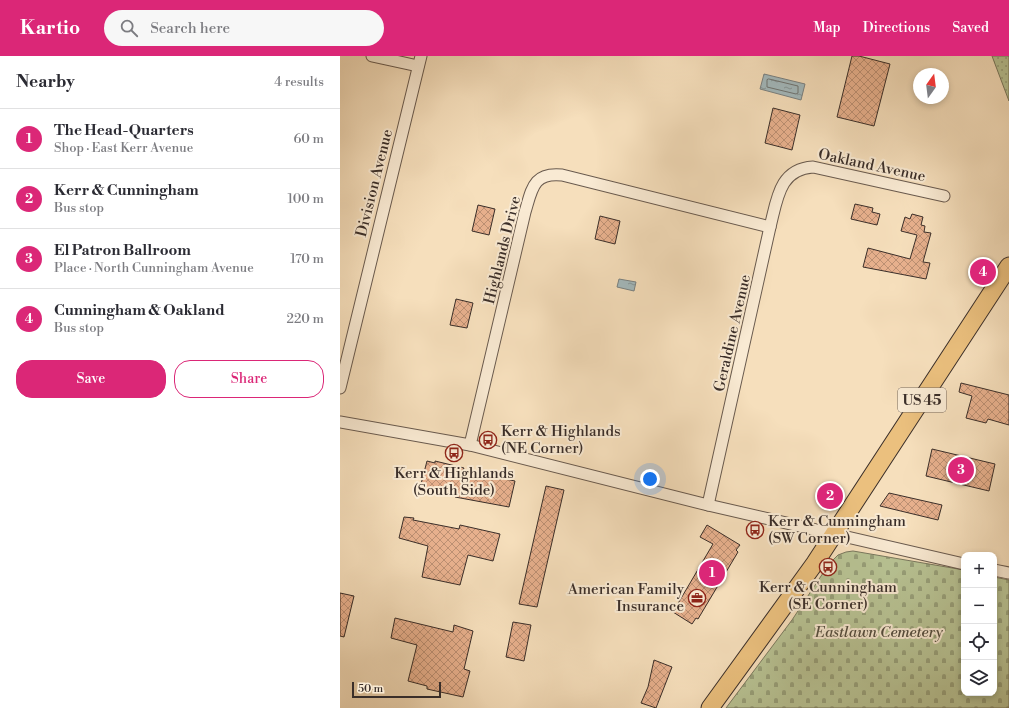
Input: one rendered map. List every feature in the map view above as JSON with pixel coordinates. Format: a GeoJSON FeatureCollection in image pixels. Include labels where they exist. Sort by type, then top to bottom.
{"type":"FeatureCollection","features":[{"type":"Feature","properties":{"kind":"main road","name":"US 45"},"geometry":{"type":"LineString","coordinates":[[710,708],[834,534],[1009,266]]}},
{"type":"Feature","properties":{"kind":"street"},"geometry":{"type":"LineString","coordinates":[[372,56],[420,61]]}},
{"type":"Feature","properties":{"kind":"street","name":"Division Avenue"},"geometry":{"type":"LineString","coordinates":[[340,388],[420,61]]}},
{"type":"Feature","properties":{"kind":"street","name":"Oakland Avenue"},"geometry":{"type":"LineString","coordinates":[[794,171],[802,168],[813,167],[944,196]]}},
{"type":"Feature","properties":{"kind":"street","name":"Geraldine Avenue"},"geometry":{"type":"LineString","coordinates":[[708,505],[770,227],[784,182],[794,171]]}},
{"type":"Feature","properties":{"kind":"street","name":"Highlands Drive"},"geometry":{"type":"LineString","coordinates":[[470,445],[525,212],[534,186],[544,176],[550,174],[562,175],[770,227]]}},
{"type":"Feature","properties":{"kind":"street"},"geometry":{"type":"LineString","coordinates":[[340,422],[470,445],[708,505],[961,563]]}},
{"type":"Feature","properties":{"kind":"street"},"geometry":{"type":"LineString","coordinates":[[997,571],[1009,573]]}},
{"type":"Feature","properties":{"kind":"green space"},"geometry":{"type":"Polygon","coordinates":[[[992,56],[1009,56],[1009,101],[992,56]]]}},
{"type":"Feature","properties":{"kind":"green space","name":"Eastlawn Cemetery"},"geometry":{"type":"Polygon","coordinates":[[[853,551],[961,569],[961,696],[997,696],[997,578],[1009,580],[1009,708],[726,708],[792,620],[829,564],[838,555],[853,551]]]}},
{"type":"Feature","properties":{"kind":"water"},"geometry":{"type":"Polygon","coordinates":[[[764,74],[805,84],[801,100],[760,89],[764,74]]]}},
{"type":"Feature","properties":{"kind":"water"},"geometry":{"type":"Polygon","coordinates":[[[619,279],[636,282],[634,291],[617,287],[619,279]]]}},
{"type":"Feature","properties":{"kind":"building"},"geometry":{"type":"Polygon","coordinates":[[[852,56],[859,56],[890,64],[874,126],[837,117],[852,56]]]}},
{"type":"Feature","properties":{"kind":"building"},"geometry":{"type":"Polygon","coordinates":[[[773,108],[800,115],[792,150],[765,143],[773,108]]]}},
{"type":"Feature","properties":{"kind":"building"},"geometry":{"type":"Polygon","coordinates":[[[855,204],[873,208],[872,212],[880,214],[877,225],[851,219],[855,204]]]}},
{"type":"Feature","properties":{"kind":"building"},"geometry":{"type":"Polygon","coordinates":[[[478,205],[495,209],[489,235],[472,231],[478,205]]]}},
{"type":"Feature","properties":{"kind":"building"},"geometry":{"type":"Polygon","coordinates":[[[912,214],[923,217],[921,225],[925,226],[924,232],[931,233],[923,262],[930,263],[926,279],[863,267],[868,248],[910,259],[917,235],[901,231],[905,217],[910,219],[912,214]]]}},
{"type":"Feature","properties":{"kind":"building"},"geometry":{"type":"Polygon","coordinates":[[[600,216],[620,221],[615,244],[595,239],[600,216]]]}},
{"type":"Feature","properties":{"kind":"building"},"geometry":{"type":"Polygon","coordinates":[[[456,299],[473,303],[467,328],[450,325],[456,299]]]}},
{"type":"Feature","properties":{"kind":"building"},"geometry":{"type":"Polygon","coordinates":[[[961,383],[1009,395],[1009,425],[988,419],[986,423],[966,418],[972,396],[959,392],[961,383]]]}},
{"type":"Feature","properties":{"kind":"building"},"geometry":{"type":"Polygon","coordinates":[[[932,449],[995,464],[989,491],[926,476],[932,449]]]}},
{"type":"Feature","properties":{"kind":"building"},"geometry":{"type":"Polygon","coordinates":[[[427,461],[435,463],[435,461],[464,468],[463,470],[515,481],[509,507],[455,497],[455,495],[420,488],[427,461]]]}},
{"type":"Feature","properties":{"kind":"building"},"geometry":{"type":"Polygon","coordinates":[[[546,486],[564,490],[537,607],[519,604],[546,486]]]}},
{"type":"Feature","properties":{"kind":"building"},"geometry":{"type":"Polygon","coordinates":[[[889,493],[942,505],[938,520],[880,506],[889,493]]]}},
{"type":"Feature","properties":{"kind":"building"},"geometry":{"type":"Polygon","coordinates":[[[404,517],[459,529],[460,525],[500,534],[493,561],[468,555],[460,585],[422,577],[428,546],[399,538],[404,517]]]}},
{"type":"Feature","properties":{"kind":"building"},"geometry":{"type":"Polygon","coordinates":[[[707,525],[740,545],[736,550],[738,552],[698,619],[696,618],[692,624],[673,612],[713,544],[700,537],[707,525]]]}},
{"type":"Feature","properties":{"kind":"building"},"geometry":{"type":"Polygon","coordinates":[[[340,593],[354,596],[344,637],[340,636],[340,593]]]}},
{"type":"Feature","properties":{"kind":"building"},"geometry":{"type":"Polygon","coordinates":[[[395,618],[453,632],[454,625],[473,631],[464,669],[470,671],[463,697],[427,689],[427,686],[408,681],[417,645],[391,638],[395,618]]]}},
{"type":"Feature","properties":{"kind":"building"},"geometry":{"type":"Polygon","coordinates":[[[513,622],[531,625],[524,661],[506,657],[513,622]]]}},
{"type":"Feature","properties":{"kind":"building"},"geometry":{"type":"Polygon","coordinates":[[[654,660],[672,667],[656,708],[641,703],[648,687],[654,660]]]}},
{"type":"Feature","properties":{"kind":"place","name":"Cunningham & Oakland"},"geometry":{"type":"Point","coordinates":[983,272]}},
{"type":"Feature","properties":{"kind":"place","name":"Kerr & Highlands (NE Corner)"},"geometry":{"type":"Point","coordinates":[488,440]}},
{"type":"Feature","properties":{"kind":"place","name":"Kerr & Highlands (South Side)"},"geometry":{"type":"Point","coordinates":[454,453]}},
{"type":"Feature","properties":{"kind":"place","name":"El Patron Ballroom"},"geometry":{"type":"Point","coordinates":[961,470]}},
{"type":"Feature","properties":{"kind":"place","name":"Kerr & Cunningham"},"geometry":{"type":"Point","coordinates":[830,496]}},
{"type":"Feature","properties":{"kind":"place","name":"Kerr & Cunningham (SW Corner)"},"geometry":{"type":"Point","coordinates":[755,530]}},
{"type":"Feature","properties":{"kind":"place","name":"Kerr & Cunningham (SE Corner)"},"geometry":{"type":"Point","coordinates":[828,567]}},
{"type":"Feature","properties":{"kind":"place","name":"The Head-Quarters"},"geometry":{"type":"Point","coordinates":[712,573]}},
{"type":"Feature","properties":{"kind":"place","name":"American Family Insurance"},"geometry":{"type":"Point","coordinates":[697,598]}}]}
